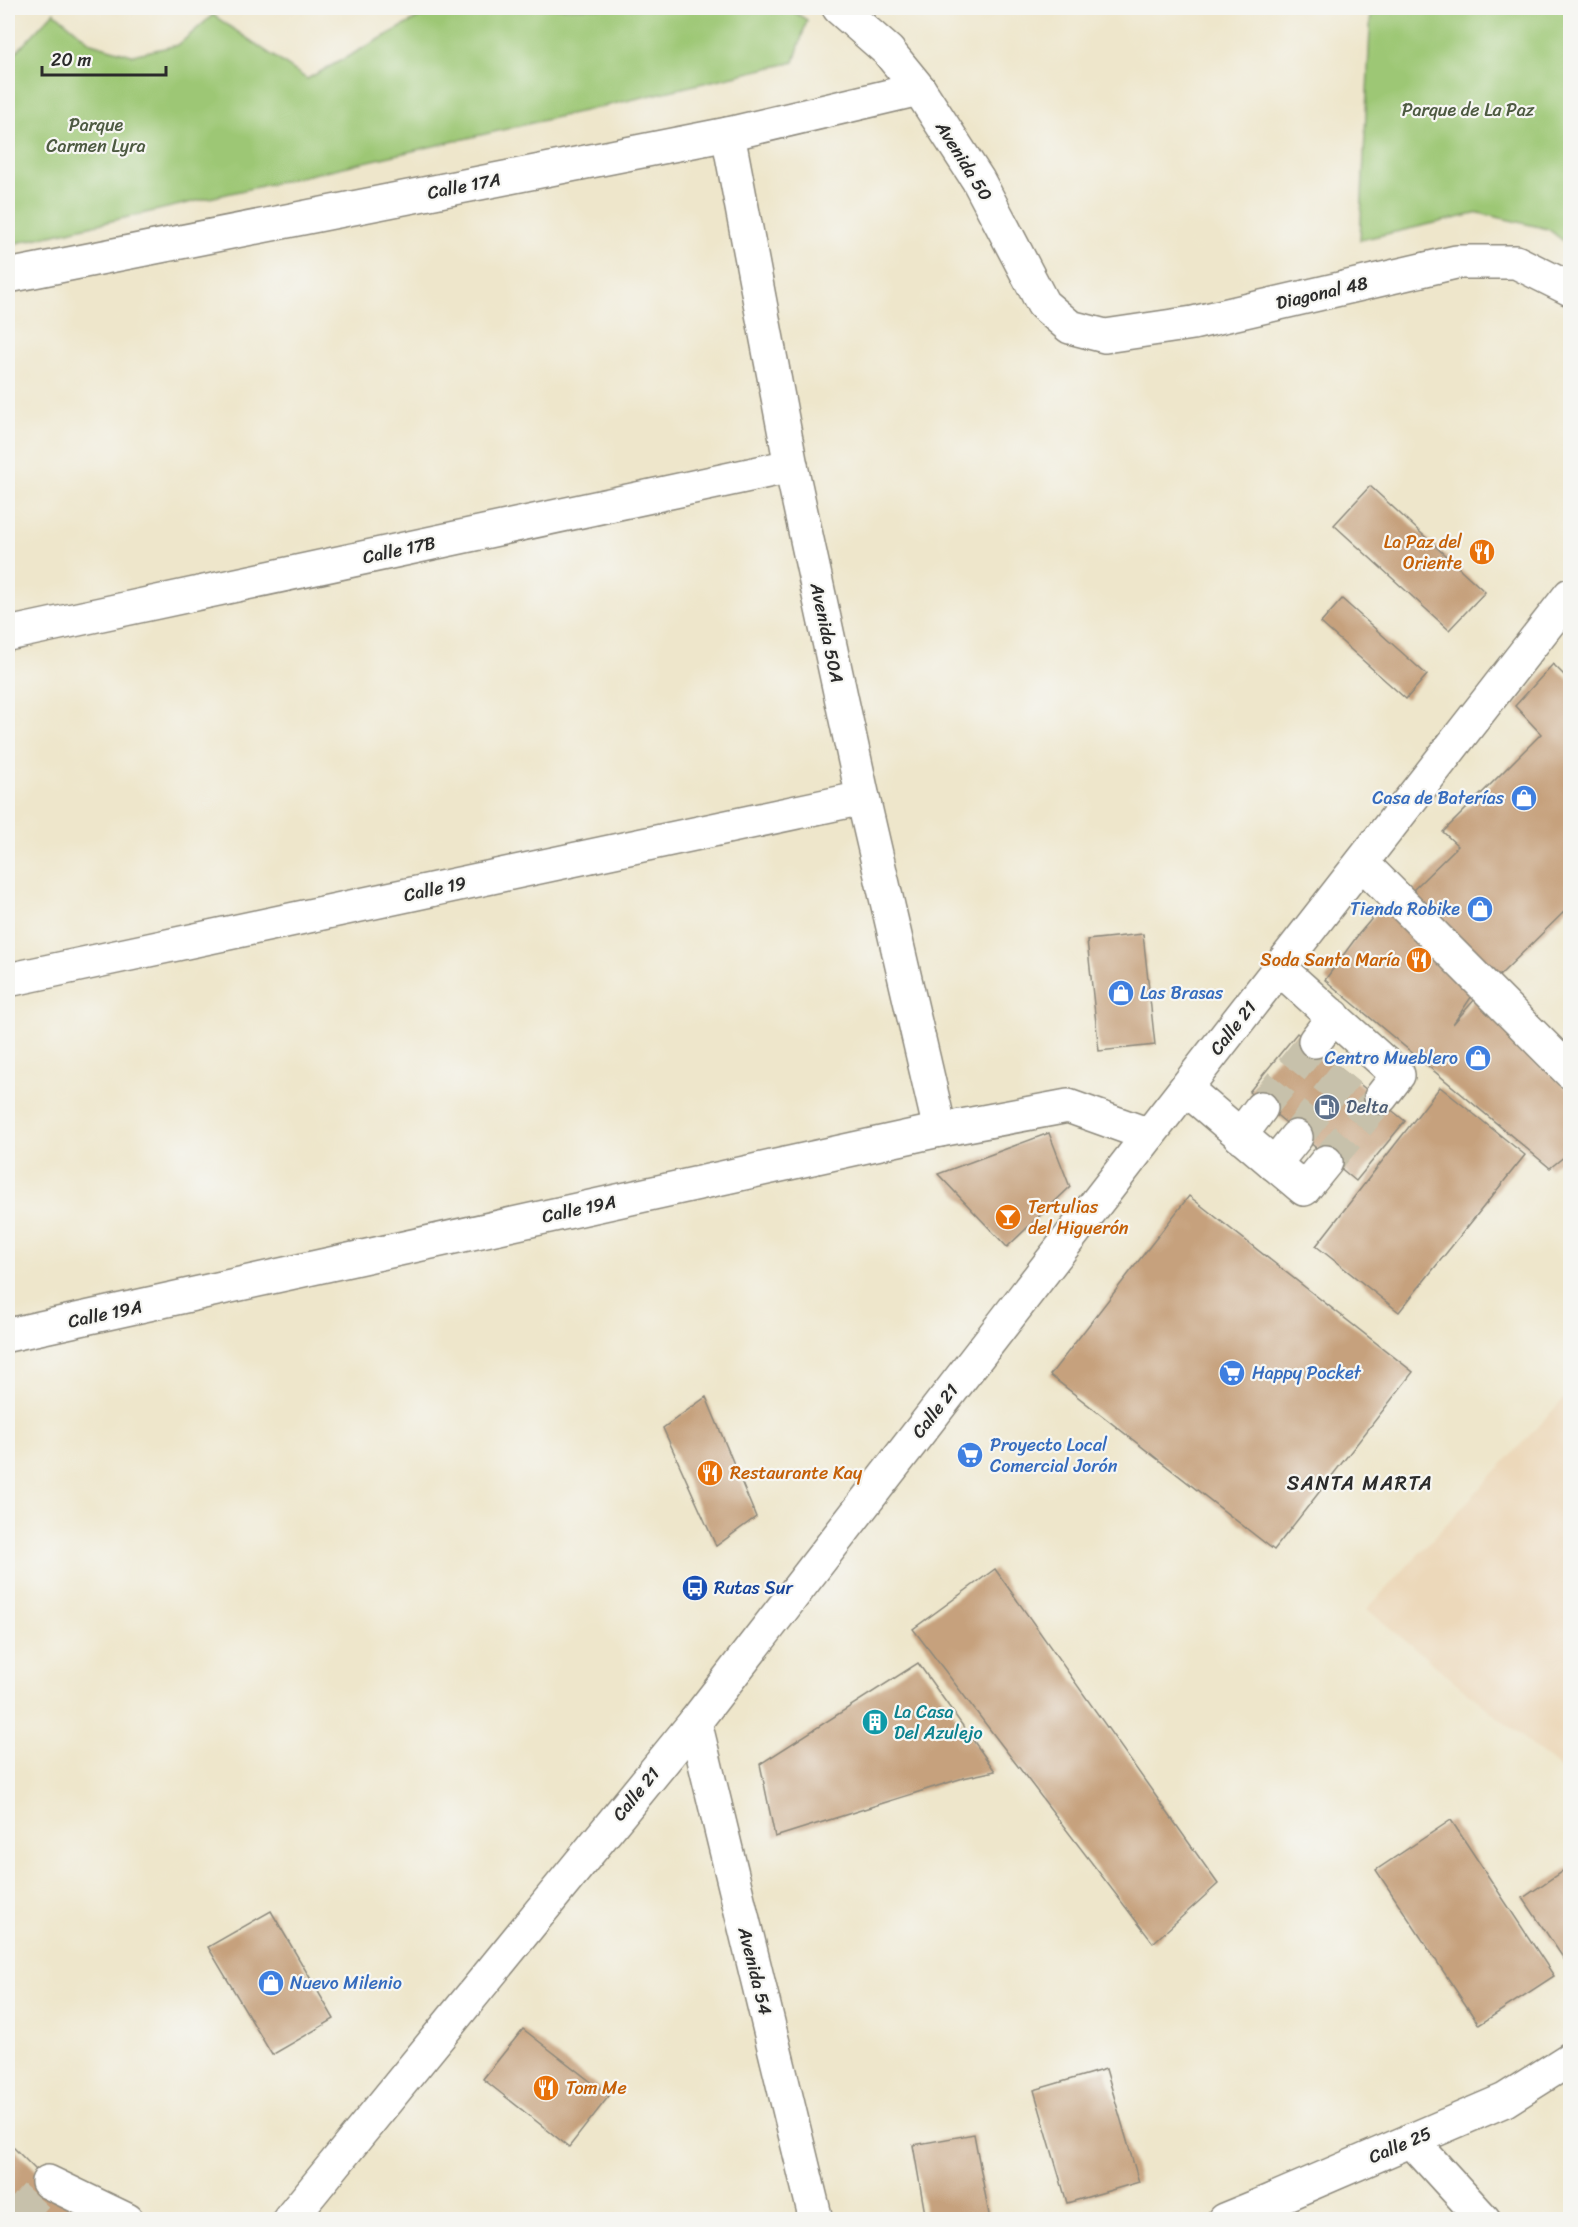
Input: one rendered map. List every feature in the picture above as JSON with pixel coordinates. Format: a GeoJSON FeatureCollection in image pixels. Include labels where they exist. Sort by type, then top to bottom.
{"type":"FeatureCollection","features":[{"type":"Feature","properties":{"kind":"street","name":"Avenida 50"},"geometry":{"type":"LineString","coordinates":[[839,8],[888,51],[919,89],[978,180],[1043,304],[1070,327]]}},
{"type":"Feature","properties":{"kind":"street","name":"Calle 17A"},"geometry":{"type":"LineString","coordinates":[[8,276],[729,134],[919,89]]}},
{"type":"Feature","properties":{"kind":"street","name":"Avenida 50A"},"geometry":{"type":"LineString","coordinates":[[729,134],[791,466],[863,798],[940,1130]]}},
{"type":"Feature","properties":{"kind":"street","name":"Diagonal 48"},"geometry":{"type":"LineString","coordinates":[[1070,327],[1105,336],[1193,323],[1456,262],[1516,262],[1570,289]]}},
{"type":"Feature","properties":{"kind":"street","name":"Calle 17B"},"geometry":{"type":"LineString","coordinates":[[8,634],[791,466]]}},
{"type":"Feature","properties":{"kind":"street","name":"Calle 21"},"geometry":{"type":"LineString","coordinates":[[289,2220],[695,1722],[1570,595]]}},
{"type":"Feature","properties":{"kind":"street","name":"Calle 19"},"geometry":{"type":"LineString","coordinates":[[8,980],[863,798]]}},
{"type":"Feature","properties":{"kind":"street"},"geometry":{"type":"LineString","coordinates":[[1362,863],[1570,1072]]}},
{"type":"Feature","properties":{"kind":"street"},"geometry":{"type":"LineString","coordinates":[[1280,968],[1324,1029],[1358,1058],[1398,1076],[1381,1097]]}},
{"type":"Feature","properties":{"kind":"street"},"geometry":{"type":"LineString","coordinates":[[1186,1089],[1304,1189],[1326,1162]]}},
{"type":"Feature","properties":{"kind":"street","name":"Calle 19A"},"geometry":{"type":"LineString","coordinates":[[8,1335],[940,1130],[1068,1106],[1149,1135]]}},
{"type":"Feature","properties":{"kind":"street"},"geometry":{"type":"LineString","coordinates":[[1240,1136],[1261,1108]]}},
{"type":"Feature","properties":{"kind":"street"},"geometry":{"type":"LineString","coordinates":[[1274,1164],[1296,1137]]}},
{"type":"Feature","properties":{"kind":"street","name":"Avenida 54"},"geometry":{"type":"LineString","coordinates":[[695,1722],[816,2220]]}},
{"type":"Feature","properties":{"kind":"street","name":"Calle 25"},"geometry":{"type":"LineString","coordinates":[[1224,2220],[1505,2100],[1570,2059]]}},
{"type":"Feature","properties":{"kind":"street"},"geometry":{"type":"LineString","coordinates":[[1411,2140],[1484,2220]]}},
{"type":"Feature","properties":{"kind":"street"},"geometry":{"type":"LineString","coordinates":[[48,2182],[127,2220]]}},
{"type":"Feature","properties":{"kind":"shaded area"},"geometry":{"type":"Polygon","coordinates":[[[1570,1392],[1570,1777],[1367,1609],[1570,1392]]]}},
{"type":"Feature","properties":{"kind":"green space","name":"Parque Carmen Lyra"},"geometry":{"type":"Polygon","coordinates":[[[460,8],[788,8],[807,20],[794,62],[8,245],[8,61],[54,12],[91,43],[132,55],[178,45],[213,15],[307,79],[418,18],[460,8]]]}},
{"type":"Feature","properties":{"kind":"green space","name":"Parque de La Paz"},"geometry":{"type":"Polygon","coordinates":[[[1371,8],[1570,8],[1570,246],[1548,229],[1479,213],[1360,240],[1371,8]]]}},
{"type":"Feature","properties":{"kind":"building"},"geometry":{"type":"Polygon","coordinates":[[[1370,486],[1485,592],[1449,630],[1334,525],[1370,486]]]}},
{"type":"Feature","properties":{"kind":"building"},"geometry":{"type":"Polygon","coordinates":[[[1342,599],[1427,675],[1406,699],[1321,623],[1342,599]]]}},
{"type":"Feature","properties":{"kind":"building"},"geometry":{"type":"Polygon","coordinates":[[[1553,664],[1570,681],[1570,906],[1499,976],[1410,893],[1458,846],[1443,832],[1541,734],[1515,706],[1553,664]]]}},
{"type":"Feature","properties":{"kind":"building","name":"Centro Mueblero"},"geometry":{"type":"Polygon","coordinates":[[[1391,896],[1480,984],[1453,1024],[1476,998],[1570,1092],[1570,1152],[1550,1168],[1325,980],[1358,935],[1391,896]]]}},
{"type":"Feature","properties":{"kind":"building","name":"Las Brasas"},"geometry":{"type":"Polygon","coordinates":[[[1143,934],[1155,1045],[1099,1051],[1087,940],[1143,934]]]}},
{"type":"Feature","properties":{"kind":"building","name":"Delta"},"geometry":{"type":"Polygon","coordinates":[[[1297,1033],[1405,1121],[1356,1181],[1249,1092],[1297,1033]]]}},
{"type":"Feature","properties":{"kind":"building"},"geometry":{"type":"Polygon","coordinates":[[[1440,1087],[1525,1155],[1399,1312],[1316,1246],[1440,1087]]]}},
{"type":"Feature","properties":{"kind":"building","name":"Tertulias del Higuerón"},"geometry":{"type":"Polygon","coordinates":[[[1049,1133],[1070,1187],[1007,1247],[938,1174],[1049,1133]]]}},
{"type":"Feature","properties":{"kind":"building","name":"Happy Pocket"},"geometry":{"type":"Polygon","coordinates":[[[1189,1196],[1413,1372],[1274,1550],[1050,1375],[1189,1196]]]}},
{"type":"Feature","properties":{"kind":"building","name":"Restaurante Kay"},"geometry":{"type":"Polygon","coordinates":[[[706,1397],[756,1517],[716,1546],[663,1428],[706,1397]]]}},
{"type":"Feature","properties":{"kind":"building"},"geometry":{"type":"Polygon","coordinates":[[[995,1569],[1218,1884],[1153,1943],[913,1629],[995,1569]]]}},
{"type":"Feature","properties":{"kind":"building","name":"La Casa Del Azulejo"},"geometry":{"type":"Polygon","coordinates":[[[918,1663],[995,1771],[963,1778],[775,1837],[760,1764],[918,1663]]]}},
{"type":"Feature","properties":{"kind":"building"},"geometry":{"type":"Polygon","coordinates":[[[1451,1820],[1554,1976],[1479,2025],[1376,1870],[1451,1820]]]}},
{"type":"Feature","properties":{"kind":"building"},"geometry":{"type":"Polygon","coordinates":[[[1570,1866],[1570,1968],[1523,1898],[1570,1866]]]}},
{"type":"Feature","properties":{"kind":"building","name":"Nuevo Milenio"},"geometry":{"type":"Polygon","coordinates":[[[271,1911],[334,2019],[272,2055],[208,1947],[271,1911]]]}},
{"type":"Feature","properties":{"kind":"building","name":"Tom Me"},"geometry":{"type":"Polygon","coordinates":[[[523,2029],[609,2096],[569,2147],[483,2079],[523,2029]]]}},
{"type":"Feature","properties":{"kind":"building"},"geometry":{"type":"Polygon","coordinates":[[[1106,2069],[1139,2182],[1067,2203],[1034,2090],[1106,2069]]]}},
{"type":"Feature","properties":{"kind":"building"},"geometry":{"type":"Polygon","coordinates":[[[974,2134],[990,2220],[926,2220],[913,2145],[974,2134]]]}},
{"type":"Feature","properties":{"kind":"building"},"geometry":{"type":"Polygon","coordinates":[[[8,2142],[48,2182],[85,2220],[8,2220],[8,2142]]]}},
{"type":"Feature","properties":{"kind":"tunnel"},"geometry":{"type":"LineString","coordinates":[[1261,1108],[1315,1041]]}},
{"type":"Feature","properties":{"kind":"tunnel"},"geometry":{"type":"LineString","coordinates":[[1296,1137],[1349,1070]]}},
{"type":"Feature","properties":{"kind":"tunnel"},"geometry":{"type":"LineString","coordinates":[[1326,1162],[1381,1097]]}},
{"type":"Feature","properties":{"kind":"tunnel"},"geometry":{"type":"LineString","coordinates":[[14,2220],[48,2182]]}},
{"type":"Feature","properties":{"kind":"place","name":"La Paz del Oriente"},"geometry":{"type":"Point","coordinates":[1482,552]}},
{"type":"Feature","properties":{"kind":"place","name":"Casa de Baterías"},"geometry":{"type":"Point","coordinates":[1524,798]}},
{"type":"Feature","properties":{"kind":"place","name":"Tienda Robike"},"geometry":{"type":"Point","coordinates":[1480,909]}},
{"type":"Feature","properties":{"kind":"place","name":"Soda Santa María"},"geometry":{"type":"Point","coordinates":[1419,960]}},
{"type":"Feature","properties":{"kind":"place","name":"Las Brasas"},"geometry":{"type":"Point","coordinates":[1121,993]}},
{"type":"Feature","properties":{"kind":"place","name":"Centro Mueblero"},"geometry":{"type":"Point","coordinates":[1478,1058]}},
{"type":"Feature","properties":{"kind":"place","name":"Delta"},"geometry":{"type":"Point","coordinates":[1327,1107]}},
{"type":"Feature","properties":{"kind":"place","name":"Tertulias del Higuerón"},"geometry":{"type":"Point","coordinates":[1008,1217]}},
{"type":"Feature","properties":{"kind":"place","name":"Happy Pocket"},"geometry":{"type":"Point","coordinates":[1232,1373]}},
{"type":"Feature","properties":{"kind":"place","name":"Proyecto Local Comercial Jorón"},"geometry":{"type":"Point","coordinates":[970,1455]}},
{"type":"Feature","properties":{"kind":"place","name":"Restaurante Kay"},"geometry":{"type":"Point","coordinates":[710,1473]}},
{"type":"Feature","properties":{"kind":"place","name":"Rutas Sur"},"geometry":{"type":"Point","coordinates":[695,1588]}},
{"type":"Feature","properties":{"kind":"place","name":"La Casa Del Azulejo"},"geometry":{"type":"Point","coordinates":[875,1722]}},
{"type":"Feature","properties":{"kind":"place","name":"Nuevo Milenio"},"geometry":{"type":"Point","coordinates":[271,1983]}},
{"type":"Feature","properties":{"kind":"place","name":"Tom Me"},"geometry":{"type":"Point","coordinates":[546,2088]}},
{"type":"Feature","properties":{"kind":"district","name":"SANTA MARTA"},"geometry":{"type":"Point","coordinates":[1360,1483]}}]}
